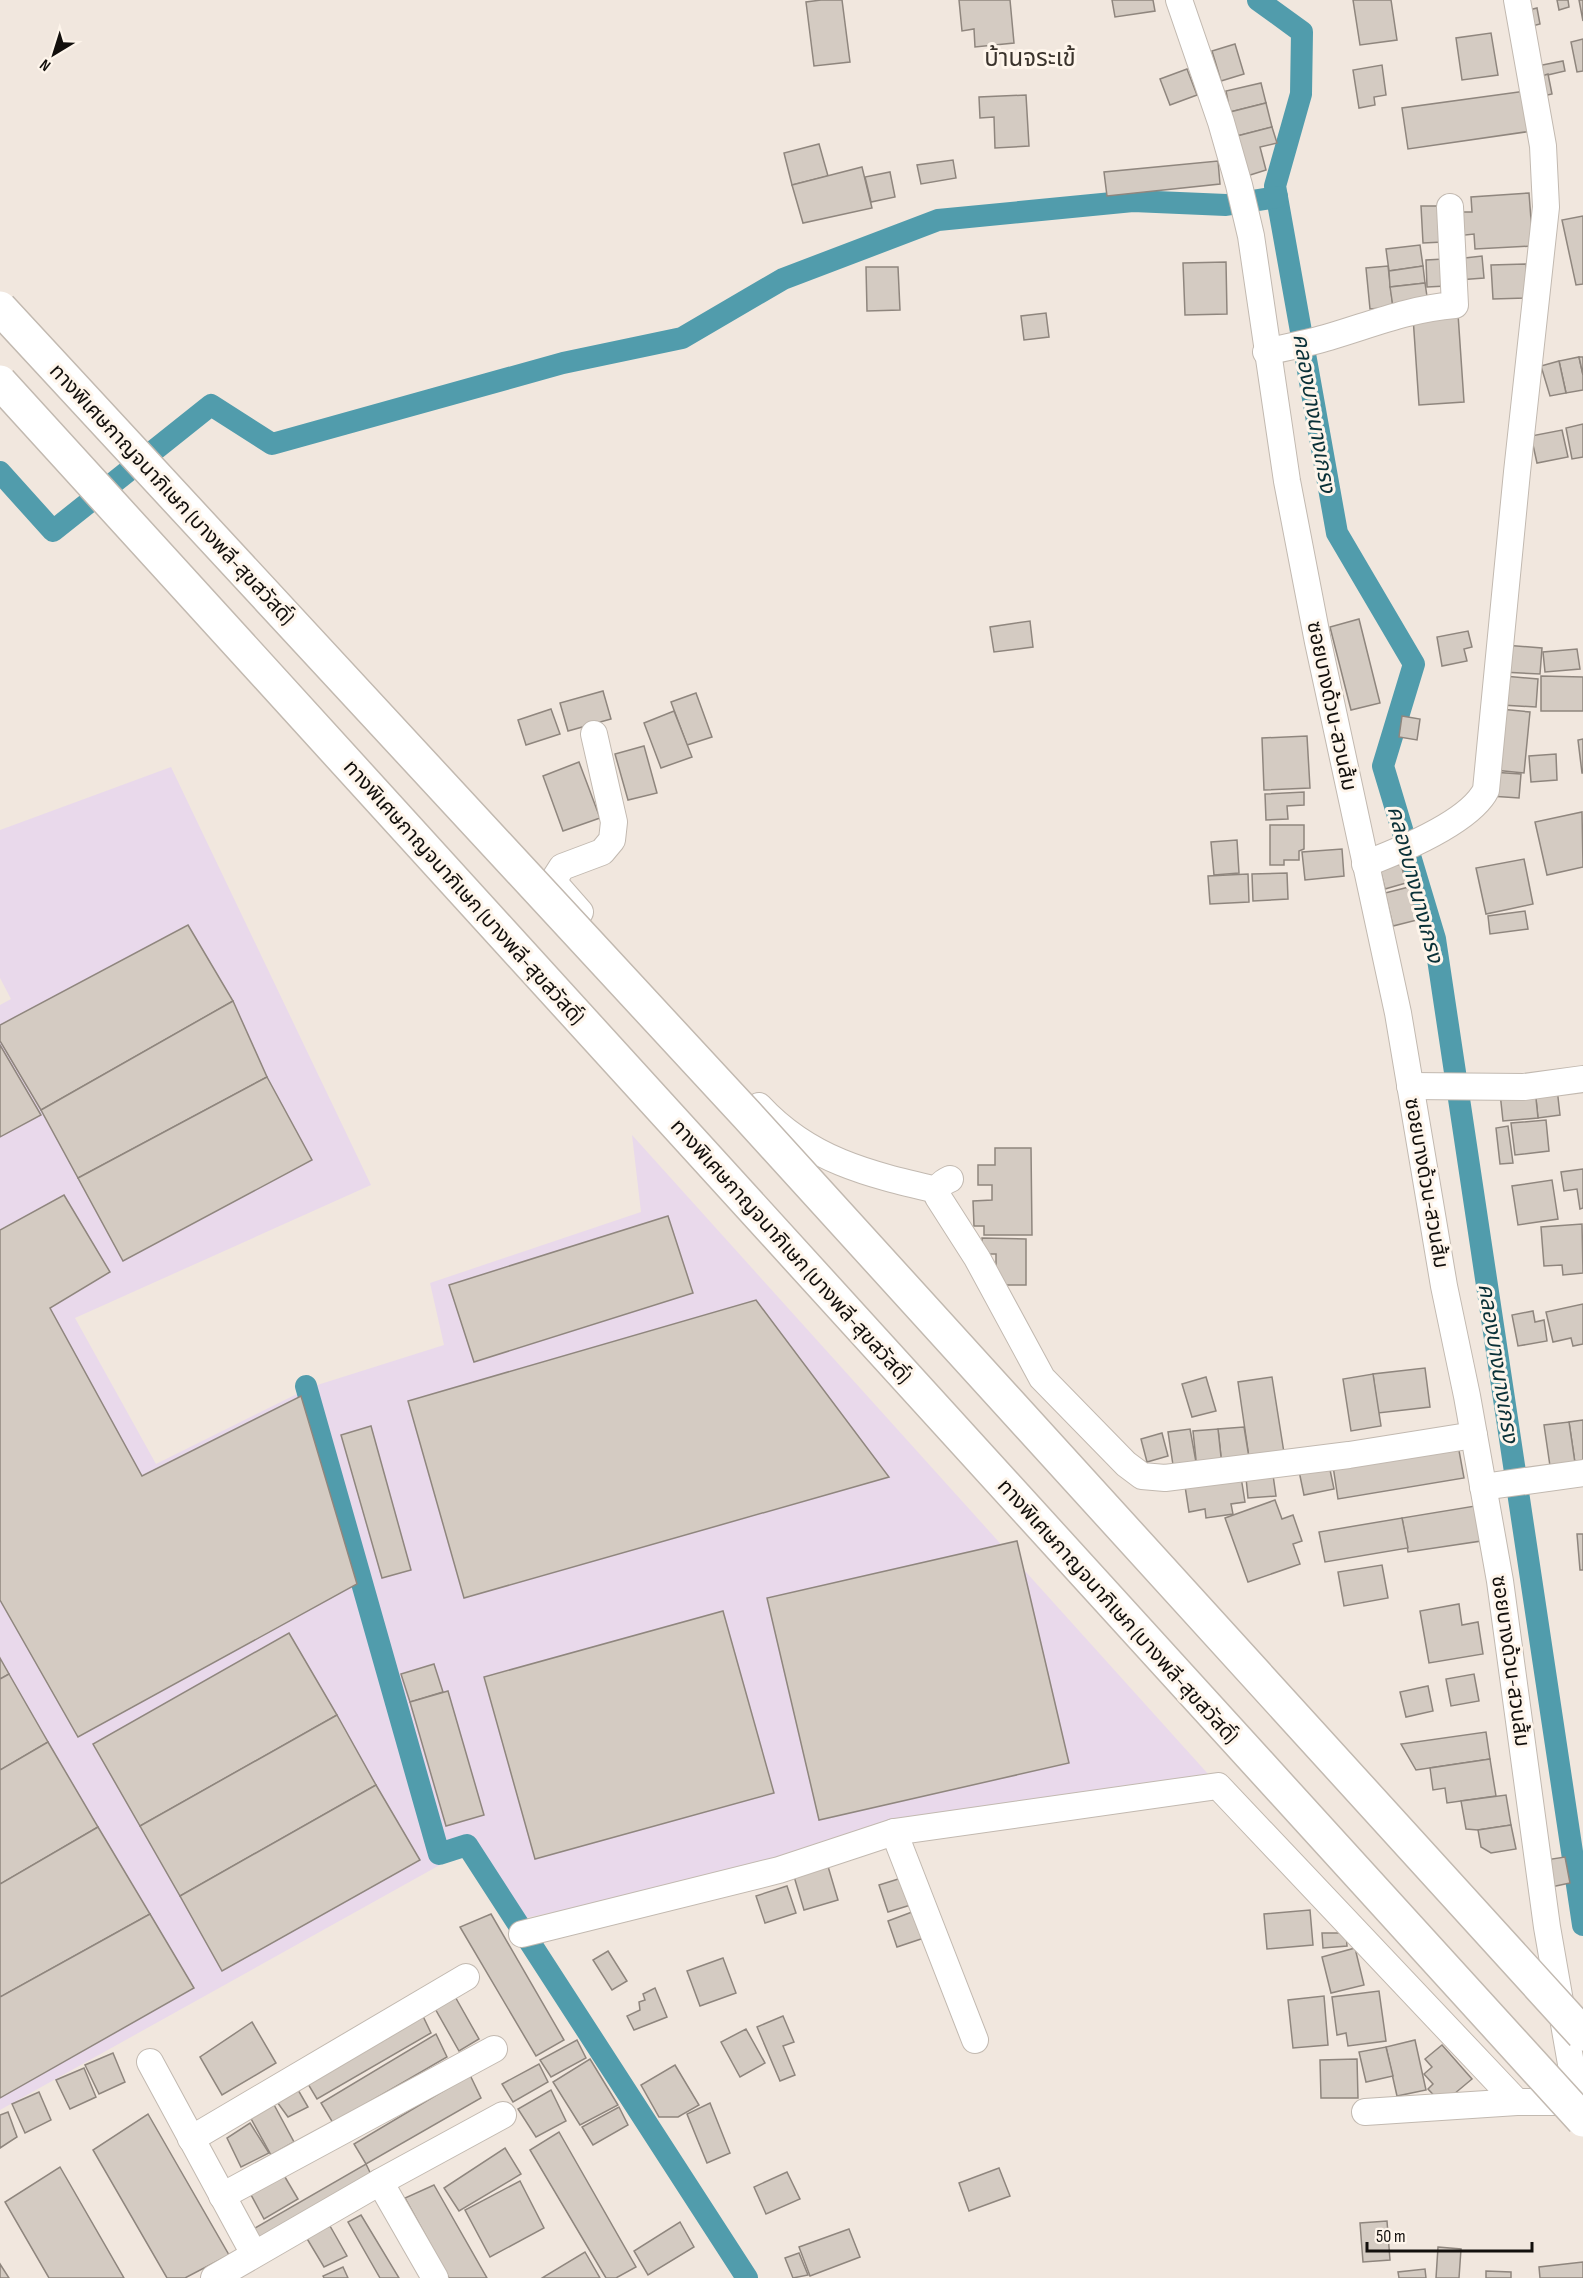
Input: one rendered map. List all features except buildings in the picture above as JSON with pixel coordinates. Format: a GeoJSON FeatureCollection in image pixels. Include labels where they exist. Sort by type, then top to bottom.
{"type":"FeatureCollection","features":[{"type":"Feature","properties":{"kind":"highway","name":"ทางพิเศษกาญจนาภิเษก (บางพลี-สุขสวัสดิ์)"},"geometry":{"type":"LineString","coordinates":[[0,308],[747,1115],[1583,2034]]}},
{"type":"Feature","properties":{"kind":"highway","name":"ทางพิเศษกาญจนาภิเษก (บางพลี-สุขสวัสดิ์)"},"geometry":{"type":"LineString","coordinates":[[0,382],[1580,2111]]}},
{"type":"Feature","properties":{"kind":"street","name":"ซอยบางด้วน-สวนส้ม"},"geometry":{"type":"LineString","coordinates":[[1179,0],[1211,88],[1239,185],[1275,350],[1289,492],[1370,862],[1444,1286],[1474,1435],[1503,1601],[1548,1927],[1583,2133]]}},
{"type":"Feature","properties":{"kind":"street"},"geometry":{"type":"LineString","coordinates":[[1370,862],[1446,826],[1481,800],[1486,790],[1546,207],[1543,146],[1517,0]]}},
{"type":"Feature","properties":{"kind":"street"},"geometry":{"type":"LineString","coordinates":[[1275,350],[1330,337],[1373,321],[1426,307],[1455,305],[1450,207]]}},
{"type":"Feature","properties":{"kind":"street"},"geometry":{"type":"LineString","coordinates":[[594,734],[614,822],[612,840],[602,852],[562,867],[555,878],[558,887],[777,1125],[795,1140],[823,1155],[851,1166],[944,1184],[942,1205],[977,1258],[1042,1378],[1126,1464],[1142,1476],[1165,1478],[1349,1455],[1474,1435]]}},
{"type":"Feature","properties":{"kind":"street"},"geometry":{"type":"LineString","coordinates":[[1410,1086],[1524,1087],[1583,1079]]}},
{"type":"Feature","properties":{"kind":"street"},"geometry":{"type":"LineString","coordinates":[[1483,1487],[1583,1473]]}},
{"type":"Feature","properties":{"kind":"street"},"geometry":{"type":"LineString","coordinates":[[522,1934],[779,1870],[894,1832],[1218,1786],[1517,2102]]}},
{"type":"Feature","properties":{"kind":"street"},"geometry":{"type":"LineString","coordinates":[[894,1832],[975,2040]]}},
{"type":"Feature","properties":{"kind":"street"},"geometry":{"type":"LineString","coordinates":[[191,2139],[466,1977]]}},
{"type":"Feature","properties":{"kind":"street"},"geometry":{"type":"LineString","coordinates":[[222,2196],[494,2049]]}},
{"type":"Feature","properties":{"kind":"street"},"geometry":{"type":"LineString","coordinates":[[150,2062],[254,2254]]}},
{"type":"Feature","properties":{"kind":"street"},"geometry":{"type":"LineString","coordinates":[[1365,2112],[1517,2102],[1580,2111]]}},
{"type":"Feature","properties":{"kind":"street"},"geometry":{"type":"LineString","coordinates":[[214,2278],[380,2182],[503,2115]]}},
{"type":"Feature","properties":{"kind":"street"},"geometry":{"type":"LineString","coordinates":[[380,2182],[435,2278]]}},
{"type":"Feature","properties":{"kind":"shaded area"},"geometry":{"type":"Polygon","coordinates":[[[171,767],[371,1185],[75,1318],[156,1464],[311,1387],[444,1345],[430,1283],[641,1212],[632,1135],[1209,1775],[516,1920],[465,1851],[0,2110],[0,1005],[11,999],[0,978],[0,830],[171,767]]]}},
{"type":"Feature","properties":{"kind":"waterway","name":"คลองบางนางเกรง"},"geometry":{"type":"LineString","coordinates":[[1258,0],[1302,32],[1301,94],[1275,186],[1337,533],[1414,664],[1383,766],[1435,939],[1583,1925]]}},
{"type":"Feature","properties":{"kind":"waterway"},"geometry":{"type":"LineString","coordinates":[[0,472],[53,531],[211,405],[272,444],[563,363],[682,338],[783,279],[938,220],[1133,201],[1226,205],[1277,197]]}},
{"type":"Feature","properties":{"kind":"waterway"},"geometry":{"type":"LineString","coordinates":[[306,1386],[439,1854],[467,1845],[747,2278]]}},
{"type":"Feature","properties":{"kind":"district","name":"บ้านจระเข้"},"geometry":{"type":"Point","coordinates":[1030,58]}}]}
